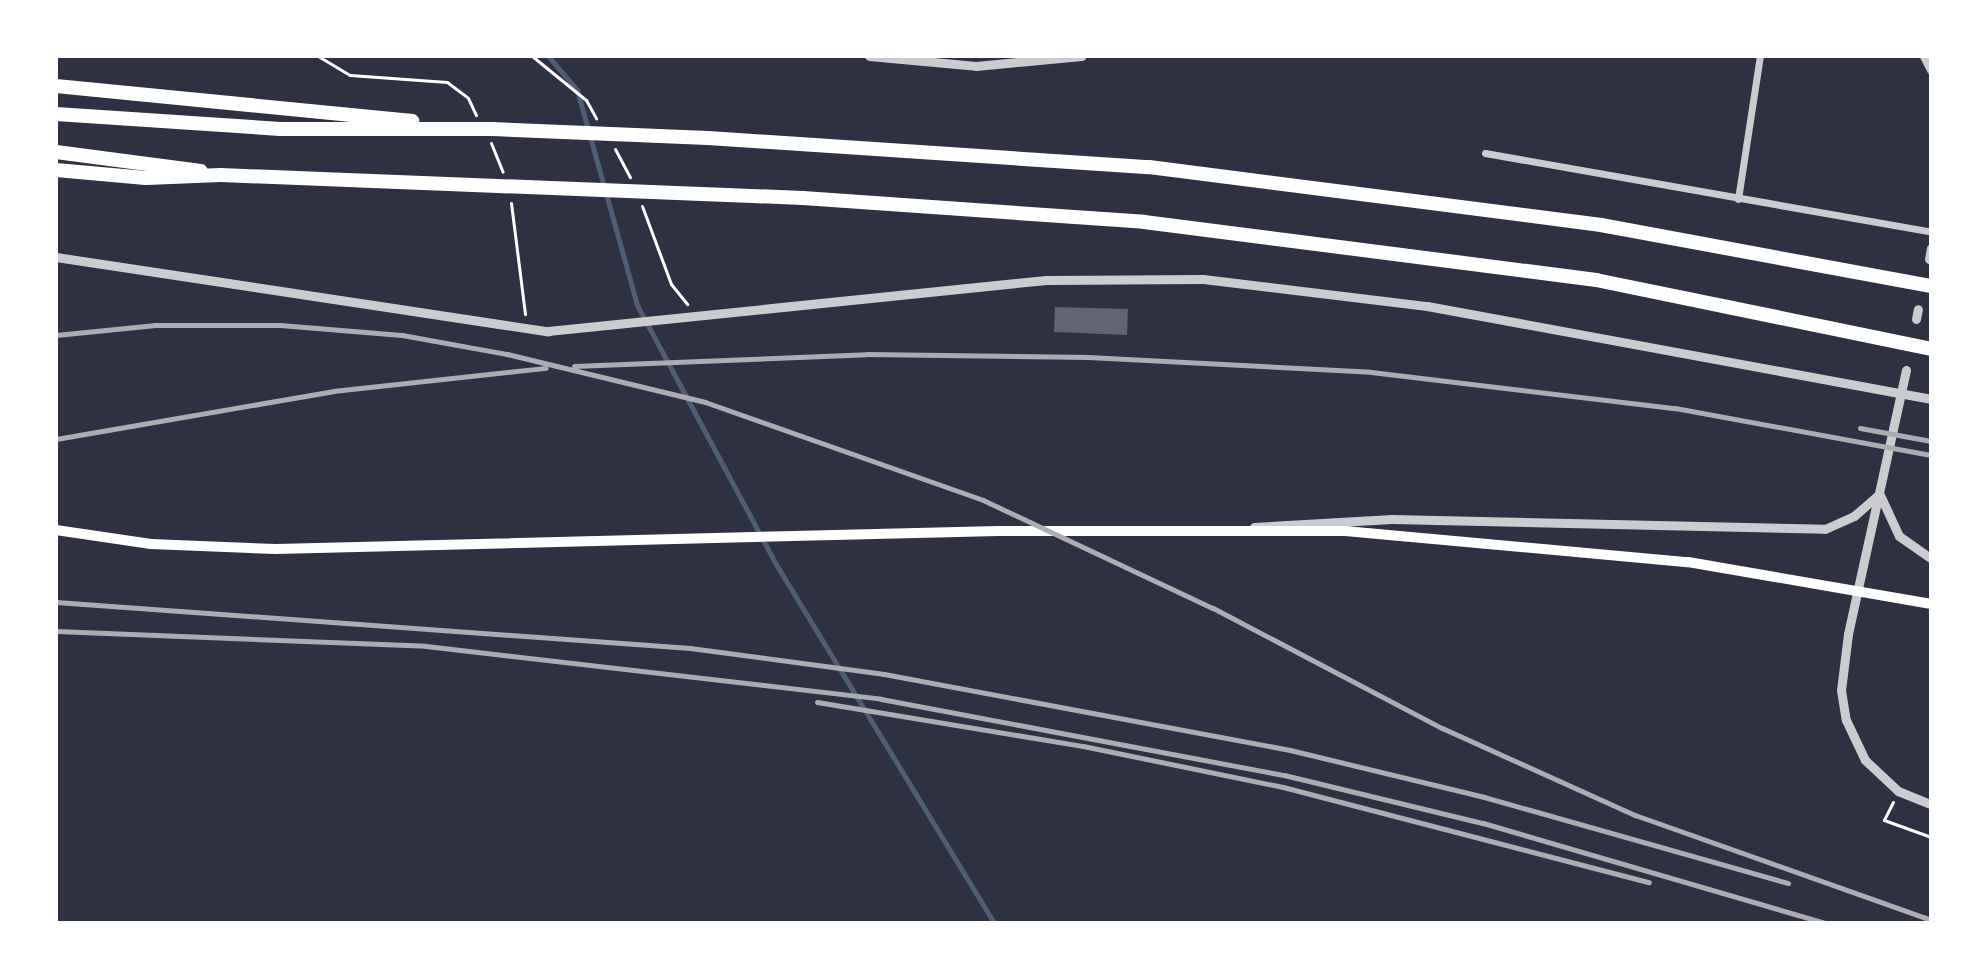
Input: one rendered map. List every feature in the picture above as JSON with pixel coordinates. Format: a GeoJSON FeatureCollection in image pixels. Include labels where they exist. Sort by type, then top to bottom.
{"type":"FeatureCollection","features":[{"type":"Feature","properties":{"kind":"highway"},"geometry":{"type":"LineString","coordinates":[[56,86],[390,124],[708,138],[1149,167],[1601,225],[1931,286]]}},
{"type":"Feature","properties":{"kind":"highway"},"geometry":{"type":"LineString","coordinates":[[56,114],[281,129],[390,124]]}},
{"type":"Feature","properties":{"kind":"highway"},"geometry":{"type":"LineString","coordinates":[[56,152],[154,161],[221,175]]}},
{"type":"Feature","properties":{"kind":"highway"},"geometry":{"type":"LineString","coordinates":[[56,170],[146,178],[221,175],[704,194],[1144,222],[1596,280],[1931,349]]}},
{"type":"Feature","properties":{"kind":"main road"},"geometry":{"type":"LineString","coordinates":[[56,530],[151,544],[276,549],[1244,528],[1481,540],[1801,579],[1931,605]]}},
{"type":"Feature","properties":{"kind":"street"},"geometry":{"type":"LineString","coordinates":[[869,56],[976,66],[1082,56]]}},
{"type":"Feature","properties":{"kind":"street"},"geometry":{"type":"LineString","coordinates":[[1738,199],[1760,56]]}},
{"type":"Feature","properties":{"kind":"street"},"geometry":{"type":"LineString","coordinates":[[1924,56],[1931,70]]}},
{"type":"Feature","properties":{"kind":"street"},"geometry":{"type":"LineString","coordinates":[[1485,153],[1931,232]]}},
{"type":"Feature","properties":{"kind":"street"},"geometry":{"type":"LineString","coordinates":[[56,257],[527,330],[665,320],[1046,280],[1149,275],[1390,300],[1931,399]]}},
{"type":"Feature","properties":{"kind":"street"},"geometry":{"type":"LineString","coordinates":[[1906,370],[1848,634],[1841,690],[1846,720],[1865,760],[1898,791],[1931,804]]}},
{"type":"Feature","properties":{"kind":"street"},"geometry":{"type":"LineString","coordinates":[[1244,528],[1422,519],[1825,529],[1854,516],[1879,494]]}},
{"type":"Feature","properties":{"kind":"street"},"geometry":{"type":"LineString","coordinates":[[1879,494],[1899,536],[1931,558]]}},
{"type":"Feature","properties":{"kind":"path"},"geometry":{"type":"LineString","coordinates":[[318,56],[350,75],[447,82],[468,98],[487,130],[504,177]]}},
{"type":"Feature","properties":{"kind":"path"},"geometry":{"type":"LineString","coordinates":[[508,192],[517,222],[527,330]]}},
{"type":"Feature","properties":{"kind":"path"},"geometry":{"type":"LineString","coordinates":[[1898,791],[1884,820],[1931,837]]}},
{"type":"Feature","properties":{"kind":"building"},"geometry":{"type":"Polygon","coordinates":[[[1055,307],[1128,309],[1127,335],[1054,332],[1055,307]]]}},
{"type":"Feature","properties":{"kind":"waterway"},"geometry":{"type":"LineString","coordinates":[[548,56],[577,90],[637,305],[774,561],[994,923]]}},
{"type":"Feature","properties":{"kind":"railway"},"geometry":{"type":"LineString","coordinates":[[56,335],[156,325],[280,325],[402,335],[507,354],[705,402],[983,500],[1213,608],[1442,728],[1635,815],[1931,920]]}},
{"type":"Feature","properties":{"kind":"railway"},"geometry":{"type":"LineString","coordinates":[[574,366],[867,354],[1088,357],[1371,372],[1675,408],[1931,455]]}},
{"type":"Feature","properties":{"kind":"railway"},"geometry":{"type":"LineString","coordinates":[[56,439],[333,391],[546,368]]}},
{"type":"Feature","properties":{"kind":"railway"},"geometry":{"type":"LineString","coordinates":[[1860,428],[1931,441]]}},
{"type":"Feature","properties":{"kind":"railway"},"geometry":{"type":"LineString","coordinates":[[56,602],[690,648],[884,674],[1290,750],[1484,797],[1788,883]]}},
{"type":"Feature","properties":{"kind":"railway"},"geometry":{"type":"LineString","coordinates":[[56,631],[426,646],[881,699],[1284,775],[1483,823],[1826,923]]}},
{"type":"Feature","properties":{"kind":"railway"},"geometry":{"type":"LineString","coordinates":[[817,702],[1083,746],[1283,787],[1649,882]]}}]}
